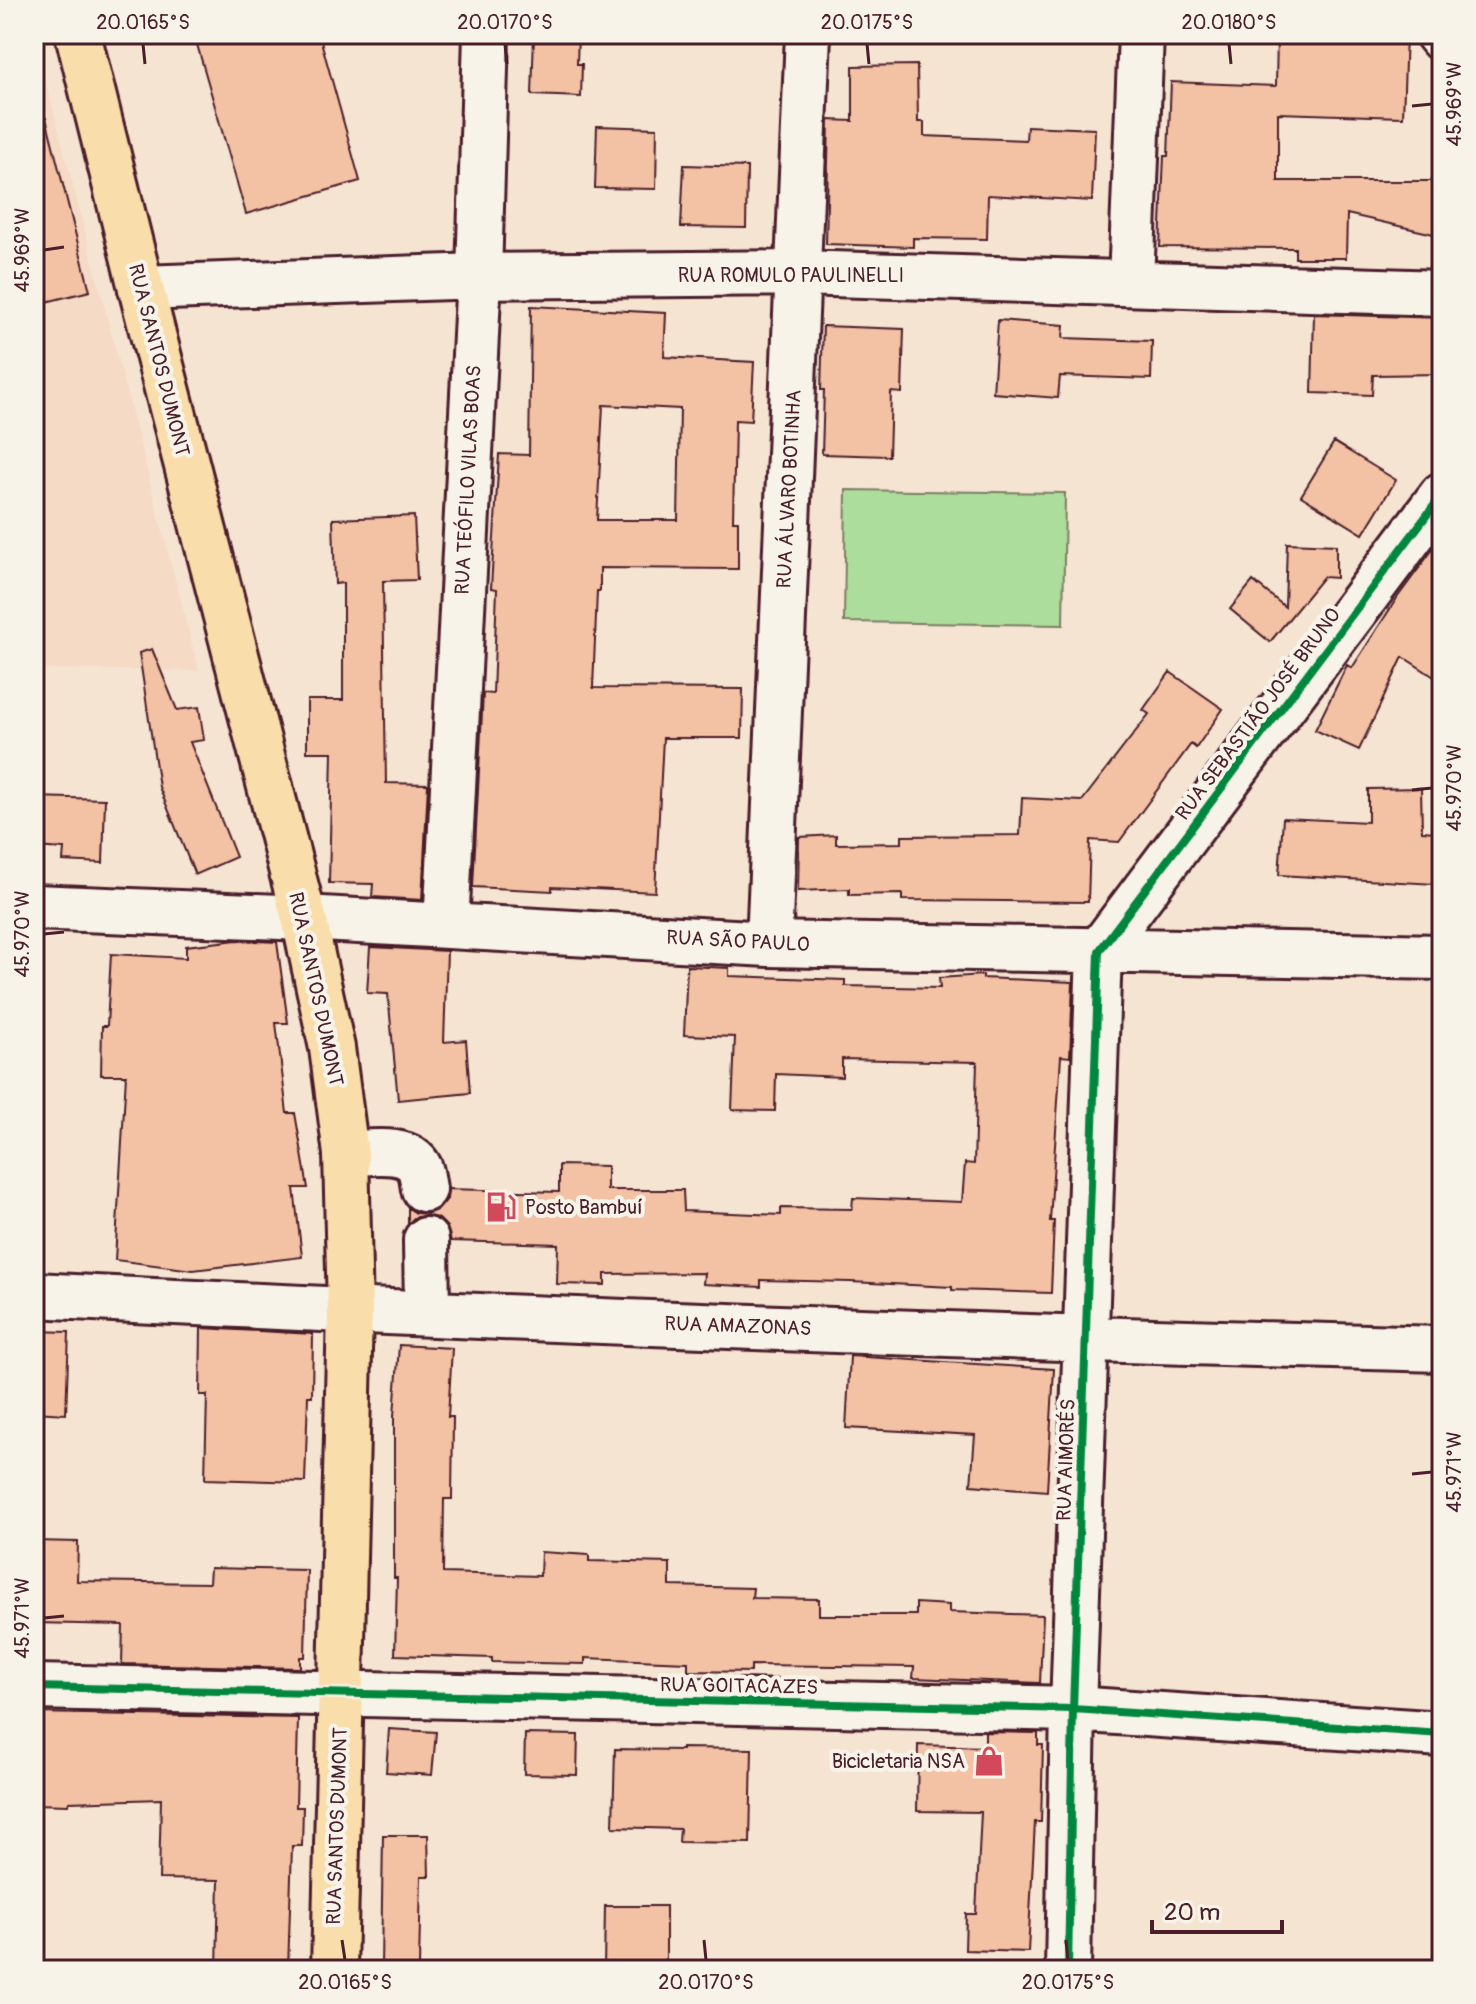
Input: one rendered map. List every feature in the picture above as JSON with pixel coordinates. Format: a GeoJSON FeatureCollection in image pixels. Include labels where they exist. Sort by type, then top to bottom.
{"type":"FeatureCollection","features":[{"type":"Feature","properties":{"kind":"main road","name":"RUA SANTOS DUMONT"},"geometry":{"type":"LineString","coordinates":[[78,34],[304,918],[332,1048],[346,1154],[350,1311],[334,1970]]}},
{"type":"Feature","properties":{"kind":"street","name":"RUA TEÓFILO VILAS BOAS"},"geometry":{"type":"LineString","coordinates":[[446,926],[479,276],[486,34]]}},
{"type":"Feature","properties":{"kind":"street","name":"RUA ÁLVARO BOTINHA"},"geometry":{"type":"LineString","coordinates":[[769,944],[808,34]]}},
{"type":"Feature","properties":{"kind":"street"},"geometry":{"type":"LineString","coordinates":[[1131,282],[1141,34]]}},
{"type":"Feature","properties":{"kind":"street"},"geometry":{"type":"LineString","coordinates":[[1438,34],[1442,39]]}},
{"type":"Feature","properties":{"kind":"street","name":"RUA ROMULO PAULINELLI"},"geometry":{"type":"LineString","coordinates":[[141,288],[479,276],[798,273],[1442,293]]}},
{"type":"Feature","properties":{"kind":"street","name":"RUA SEBASTIÃO JOSÉ BRUNO"},"geometry":{"type":"LineString","coordinates":[[1099,951],[1442,495]]}},
{"type":"Feature","properties":{"kind":"street","name":"RUA SÃO PAULO"},"geometry":{"type":"LineString","coordinates":[[34,907],[304,918],[769,944],[1442,957]]}},
{"type":"Feature","properties":{"kind":"street","name":"RUA AIMORÉS"},"geometry":{"type":"LineString","coordinates":[[1068,1970],[1073,1709],[1099,951]]}},
{"type":"Feature","properties":{"kind":"street"},"geometry":{"type":"LineString","coordinates":[[346,1154],[397,1153],[411,1157],[420,1168],[424,1189]]}},
{"type":"Feature","properties":{"kind":"street"},"geometry":{"type":"LineString","coordinates":[[426,1240],[427,1313]]}},
{"type":"Feature","properties":{"kind":"street","name":"RUA AMAZONAS"},"geometry":{"type":"LineString","coordinates":[[34,1295],[350,1311],[1086,1340],[1442,1349]]}},
{"type":"Feature","properties":{"kind":"street","name":"RUA GOITACAZES"},"geometry":{"type":"LineString","coordinates":[[34,1687],[1073,1709],[1442,1734]]}},
{"type":"Feature","properties":{"kind":"shaded area"},"geometry":{"type":"Polygon","coordinates":[[[34,35],[199,671],[34,669],[34,35]]]}},
{"type":"Feature","properties":{"kind":"green space"},"geometry":{"type":"Polygon","coordinates":[[[846,490],[1065,493],[1063,625],[844,622],[846,490]]]}},
{"type":"Feature","properties":{"kind":"building"},"geometry":{"type":"Polygon","coordinates":[[[194,34],[319,34],[360,181],[246,214],[194,34]]]}},
{"type":"Feature","properties":{"kind":"building"},"geometry":{"type":"Polygon","coordinates":[[[534,34],[578,34],[577,64],[582,64],[581,97],[532,95],[534,34]]]}},
{"type":"Feature","properties":{"kind":"building"},"geometry":{"type":"Polygon","coordinates":[[[1277,34],[1406,34],[1403,117],[1278,113],[1278,181],[1442,181],[1442,236],[1347,214],[1346,258],[1295,258],[1295,248],[1160,247],[1171,82],[1276,86],[1277,34]]]}},
{"type":"Feature","properties":{"kind":"building"},"geometry":{"type":"Polygon","coordinates":[[[917,65],[918,122],[924,122],[924,136],[1026,140],[1027,126],[1095,129],[1092,201],[988,195],[987,239],[913,238],[913,247],[826,244],[829,120],[853,121],[853,66],[917,65]]]}},
{"type":"Feature","properties":{"kind":"building"},"geometry":{"type":"Polygon","coordinates":[[[46,118],[90,291],[34,305],[34,119],[46,118]]]}},
{"type":"Feature","properties":{"kind":"building"},"geometry":{"type":"Polygon","coordinates":[[[597,126],[657,128],[656,189],[595,188],[597,126]]]}},
{"type":"Feature","properties":{"kind":"building"},"geometry":{"type":"Polygon","coordinates":[[[684,165],[747,167],[746,228],[681,227],[684,165]]]}},
{"type":"Feature","properties":{"kind":"building"},"geometry":{"type":"Polygon","coordinates":[[[531,306],[666,313],[664,357],[754,362],[751,421],[735,420],[733,521],[738,521],[738,569],[600,568],[593,688],[743,689],[742,738],[663,738],[655,892],[473,887],[483,693],[493,694],[497,589],[491,588],[499,454],[529,455],[531,306]],[[603,405],[597,520],[678,520],[680,409],[603,405]]]}},
{"type":"Feature","properties":{"kind":"building"},"geometry":{"type":"Polygon","coordinates":[[[1314,314],[1442,318],[1442,374],[1373,375],[1372,395],[1312,393],[1314,314]]]}},
{"type":"Feature","properties":{"kind":"building"},"geometry":{"type":"Polygon","coordinates":[[[998,320],[1064,325],[1063,338],[1152,341],[1151,379],[1060,376],[1058,398],[993,393],[998,320]]]}},
{"type":"Feature","properties":{"kind":"building"},"geometry":{"type":"Polygon","coordinates":[[[823,326],[904,329],[902,393],[891,392],[889,456],[822,454],[823,326]]]}},
{"type":"Feature","properties":{"kind":"building"},"geometry":{"type":"Polygon","coordinates":[[[1334,442],[1396,480],[1363,534],[1301,496],[1334,442]]]}},
{"type":"Feature","properties":{"kind":"building"},"geometry":{"type":"Polygon","coordinates":[[[414,516],[417,580],[383,581],[386,783],[428,784],[422,900],[372,897],[373,884],[329,883],[332,752],[307,752],[307,700],[343,700],[343,583],[335,584],[333,519],[414,516]]]}},
{"type":"Feature","properties":{"kind":"building"},"geometry":{"type":"Polygon","coordinates":[[[1442,537],[1442,682],[1403,657],[1359,750],[1315,730],[1347,665],[1352,668],[1397,598],[1442,537]]]}},
{"type":"Feature","properties":{"kind":"building"},"geometry":{"type":"Polygon","coordinates":[[[1287,543],[1336,545],[1336,578],[1323,577],[1270,642],[1230,609],[1253,581],[1285,607],[1287,543]]]}},
{"type":"Feature","properties":{"kind":"building"},"geometry":{"type":"Polygon","coordinates":[[[152,649],[177,710],[199,707],[204,740],[190,742],[236,857],[195,875],[159,787],[139,653],[152,649]]]}},
{"type":"Feature","properties":{"kind":"building"},"geometry":{"type":"Polygon","coordinates":[[[1170,672],[1223,709],[1196,748],[1191,744],[1119,842],[1090,840],[1088,902],[902,900],[902,894],[849,895],[849,889],[798,891],[799,837],[836,835],[836,844],[902,843],[902,836],[1020,835],[1022,798],[1082,801],[1149,714],[1143,710],[1170,672]]]}},
{"type":"Feature","properties":{"kind":"building"},"geometry":{"type":"Polygon","coordinates":[[[1421,788],[1422,831],[1436,832],[1435,884],[1279,875],[1283,818],[1368,822],[1368,789],[1421,788]]]}},
{"type":"Feature","properties":{"kind":"building"},"geometry":{"type":"Polygon","coordinates":[[[34,797],[105,799],[103,863],[63,861],[64,849],[34,847],[34,797]]]}},
{"type":"Feature","properties":{"kind":"building"},"geometry":{"type":"Polygon","coordinates":[[[237,940],[277,942],[288,1023],[276,1023],[287,1113],[295,1113],[308,1188],[294,1188],[302,1257],[193,1270],[115,1260],[126,1075],[101,1075],[102,1026],[107,1026],[111,954],[186,958],[186,946],[237,940]]]}},
{"type":"Feature","properties":{"kind":"building"},"geometry":{"type":"Polygon","coordinates":[[[370,947],[447,951],[444,1042],[466,1040],[470,1093],[398,1100],[388,994],[367,993],[370,947]]]}},
{"type":"Feature","properties":{"kind":"building"},"geometry":{"type":"Polygon","coordinates":[[[687,966],[729,968],[729,976],[845,980],[845,986],[940,988],[939,978],[983,975],[983,978],[1073,982],[1070,1057],[1061,1056],[1050,1221],[1054,1221],[1051,1293],[952,1290],[952,1287],[850,1282],[761,1280],[761,1287],[703,1284],[704,1273],[605,1274],[605,1285],[557,1284],[558,1244],[451,1241],[447,1227],[439,1219],[426,1215],[414,1218],[408,1224],[408,1208],[427,1214],[439,1209],[447,1199],[448,1189],[559,1192],[559,1165],[607,1166],[607,1190],[683,1190],[684,1211],[781,1215],[781,1208],[852,1209],[853,1198],[962,1202],[965,1163],[974,1164],[977,1062],[842,1059],[842,1077],[776,1074],[775,1111],[732,1110],[735,1037],[684,1035],[687,966]]]}},
{"type":"Feature","properties":{"kind":"building"},"geometry":{"type":"Polygon","coordinates":[[[201,1328],[313,1334],[305,1482],[205,1479],[207,1395],[200,1395],[201,1328]]]}},
{"type":"Feature","properties":{"kind":"building"},"geometry":{"type":"Polygon","coordinates":[[[34,1331],[69,1332],[66,1414],[34,1412],[34,1331]]]}},
{"type":"Feature","properties":{"kind":"building"},"geometry":{"type":"Polygon","coordinates":[[[399,1345],[452,1348],[448,1417],[453,1417],[452,1499],[444,1499],[443,1573],[540,1576],[541,1552],[589,1555],[589,1561],[670,1563],[670,1586],[753,1588],[752,1598],[819,1599],[819,1615],[916,1615],[916,1603],[949,1605],[949,1612],[1043,1615],[1040,1683],[913,1678],[914,1667],[751,1665],[751,1672],[688,1671],[688,1662],[585,1658],[585,1664],[492,1662],[492,1658],[395,1655],[394,1416],[399,1345]]]}},
{"type":"Feature","properties":{"kind":"building"},"geometry":{"type":"Polygon","coordinates":[[[850,1356],[1054,1369],[1047,1491],[971,1485],[975,1435],[846,1428],[850,1356]]]}},
{"type":"Feature","properties":{"kind":"building"},"geometry":{"type":"Polygon","coordinates":[[[34,1541],[78,1542],[77,1581],[209,1583],[210,1568],[307,1570],[305,1657],[300,1657],[300,1668],[122,1664],[123,1625],[34,1623],[34,1541]]]}},
{"type":"Feature","properties":{"kind":"building"},"geometry":{"type":"Polygon","coordinates":[[[34,1713],[298,1718],[296,1807],[303,1807],[302,1846],[292,1846],[288,1970],[217,1970],[219,1880],[159,1879],[161,1799],[34,1804],[34,1713]]]}},
{"type":"Feature","properties":{"kind":"building"},"geometry":{"type":"Polygon","coordinates":[[[389,1729],[436,1732],[432,1775],[386,1772],[389,1729]]]}},
{"type":"Feature","properties":{"kind":"building"},"geometry":{"type":"Polygon","coordinates":[[[985,1732],[1038,1733],[1038,1745],[1043,1745],[1041,1822],[1035,1822],[1028,1952],[965,1950],[966,1914],[976,1914],[981,1812],[917,1811],[918,1745],[985,1747],[985,1732]]]}},
{"type":"Feature","properties":{"kind":"building"},"geometry":{"type":"Polygon","coordinates":[[[525,1734],[578,1735],[577,1775],[524,1774],[525,1734]]]}},
{"type":"Feature","properties":{"kind":"building"},"geometry":{"type":"Polygon","coordinates":[[[615,1749],[752,1749],[750,1843],[679,1842],[680,1829],[613,1827],[615,1749]]]}},
{"type":"Feature","properties":{"kind":"building"},"geometry":{"type":"Polygon","coordinates":[[[383,1835],[428,1835],[429,1876],[421,1876],[419,1967],[381,1967],[383,1835]]]}},
{"type":"Feature","properties":{"kind":"building"},"geometry":{"type":"Polygon","coordinates":[[[605,1906],[666,1906],[666,1970],[604,1970],[605,1906]]]}},
{"type":"Feature","properties":{"kind":"cycle path"},"geometry":{"type":"LineString","coordinates":[[1068,1970],[1073,1709],[1099,951],[1442,495]]}},
{"type":"Feature","properties":{"kind":"cycle path"},"geometry":{"type":"LineString","coordinates":[[34,1687],[1073,1709],[1442,1734]]}},
{"type":"Feature","properties":{"kind":"place","name":"Posto Bambuí"},"geometry":{"type":"Point","coordinates":[501,1207]}},
{"type":"Feature","properties":{"kind":"place","name":"Bicicletaria NSA"},"geometry":{"type":"Point","coordinates":[989,1761]}}]}
